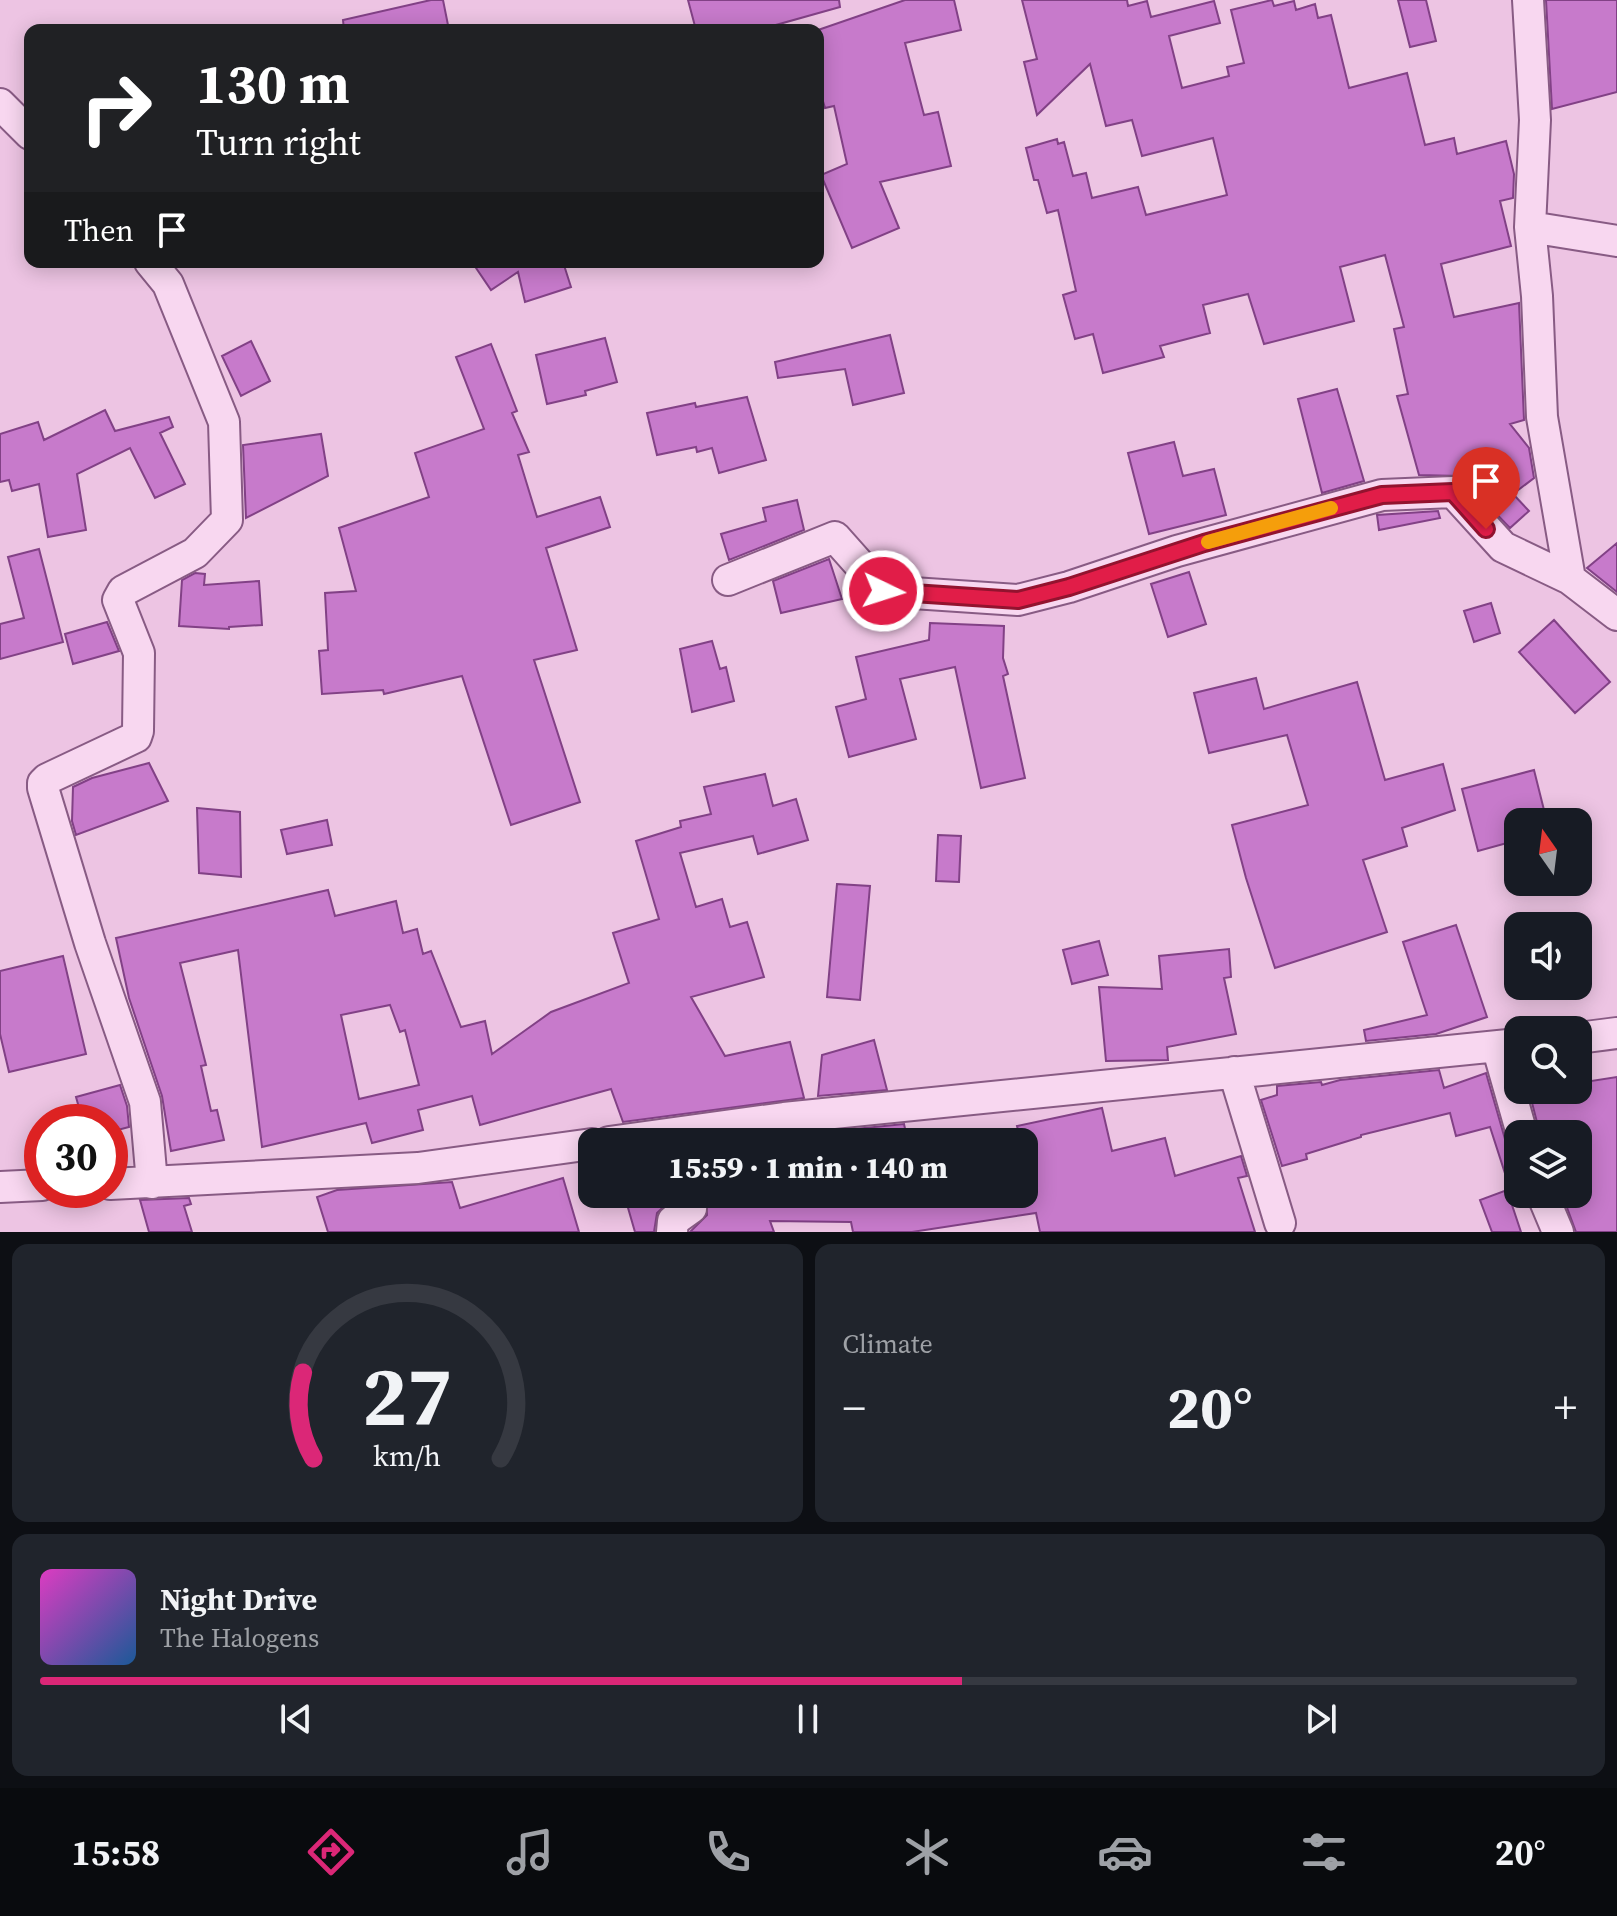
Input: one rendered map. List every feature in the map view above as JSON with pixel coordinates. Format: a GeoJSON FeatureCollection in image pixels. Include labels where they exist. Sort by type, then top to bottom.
{"type":"FeatureCollection","features":[{"type":"Feature","properties":{"kind":"street"},"geometry":{"type":"LineString","coordinates":[[1528,0],[1535,120],[1530,227],[1537,296],[1542,417],[1570,579]]}},
{"type":"Feature","properties":{"kind":"street"},"geometry":{"type":"LineString","coordinates":[[0,104],[24,128]]}},
{"type":"Feature","properties":{"kind":"street"},"geometry":{"type":"LineString","coordinates":[[1530,227],[1617,241]]}},
{"type":"Feature","properties":{"kind":"street"},"geometry":{"type":"LineString","coordinates":[[152,1183],[145,1102],[90,943],[43,783],[136,737],[139,653],[118,600],[119,595],[195,553],[227,520],[224,422],[168,284],[155,268]]}},
{"type":"Feature","properties":{"kind":"street"},"geometry":{"type":"LineString","coordinates":[[728,580],[835,537],[883,591],[1018,600],[1069,587],[1177,551],[1382,495],[1453,492],[1503,547],[1570,579],[1617,615]]}},
{"type":"Feature","properties":{"kind":"street"},"geometry":{"type":"LineString","coordinates":[[1592,1036],[1617,1033]]}},
{"type":"Feature","properties":{"kind":"street"},"geometry":{"type":"LineString","coordinates":[[730,1128],[784,1118],[1504,1045]]}},
{"type":"Feature","properties":{"kind":"street"},"geometry":{"type":"LineString","coordinates":[[1234,1072],[1280,1223]]}},
{"type":"Feature","properties":{"kind":"street"},"geometry":{"type":"LineString","coordinates":[[128,1184],[418,1168],[578,1146]]}},
{"type":"Feature","properties":{"kind":"street"},"geometry":{"type":"LineString","coordinates":[[0,1187],[24,1186]]}},
{"type":"Feature","properties":{"kind":"street"},"geometry":{"type":"LineString","coordinates":[[672,1232],[673,1221],[691,1208]]}},
{"type":"Feature","properties":{"kind":"street"},"geometry":{"type":"LineString","coordinates":[[1548,1208],[1558,1232]]}},
{"type":"Feature","properties":{"kind":"building"},"geometry":{"type":"Polygon","coordinates":[[[443,0],[448,24],[343,24],[343,20],[443,0]]]}},
{"type":"Feature","properties":{"kind":"building"},"geometry":{"type":"Polygon","coordinates":[[[688,0],[839,0],[840,7],[779,24],[694,24],[688,0]]]}},
{"type":"Feature","properties":{"kind":"building"},"geometry":{"type":"Polygon","coordinates":[[[905,0],[954,0],[961,30],[905,43],[924,115],[938,112],[951,166],[880,182],[899,228],[852,248],[824,182],[824,174],[847,164],[834,106],[825,108],[824,105],[824,28],[905,0]]]}},
{"type":"Feature","properties":{"kind":"building"},"geometry":{"type":"Polygon","coordinates":[[[1022,0],[1127,0],[1128,6],[1147,1],[1151,17],[1214,1],[1220,23],[1169,36],[1182,88],[1229,76],[1227,67],[1244,63],[1231,10],[1272,0],[1274,6],[1294,1],[1296,10],[1315,4],[1318,18],[1331,15],[1349,88],[1407,73],[1425,145],[1454,138],[1457,154],[1506,141],[1514,174],[1513,198],[1500,201],[1511,246],[1441,264],[1454,317],[1519,303],[1524,420],[1510,424],[1529,448],[1534,478],[1513,494],[1529,511],[1510,528],[1460,476],[1419,475],[1397,396],[1408,394],[1394,329],[1404,327],[1385,255],[1340,267],[1354,321],[1264,344],[1248,294],[1203,305],[1210,333],[1160,346],[1164,357],[1103,373],[1093,334],[1075,339],[1063,295],[1076,291],[1058,210],[1047,213],[1026,148],[1057,139],[1058,144],[1064,142],[1073,176],[1086,173],[1092,198],[1138,187],[1146,215],[1227,195],[1213,138],[1142,156],[1132,120],[1106,126],[1090,64],[1037,115],[1024,62],[1037,59],[1022,0]]]}},
{"type":"Feature","properties":{"kind":"building"},"geometry":{"type":"Polygon","coordinates":[[[1398,0],[1426,0],[1436,41],[1410,47],[1398,0]]]}},
{"type":"Feature","properties":{"kind":"building"},"geometry":{"type":"Polygon","coordinates":[[[1546,0],[1617,0],[1617,92],[1552,109],[1546,0]]]}},
{"type":"Feature","properties":{"kind":"building"},"geometry":{"type":"Polygon","coordinates":[[[476,268],[565,268],[571,287],[525,302],[518,272],[491,290],[476,268]]]}},
{"type":"Feature","properties":{"kind":"building"},"geometry":{"type":"Polygon","coordinates":[[[890,335],[904,393],[853,405],[845,369],[778,378],[775,362],[890,335]]]}},
{"type":"Feature","properties":{"kind":"building"},"geometry":{"type":"Polygon","coordinates":[[[605,338],[617,382],[585,391],[586,395],[547,404],[536,355],[605,338]]]}},
{"type":"Feature","properties":{"kind":"building"},"geometry":{"type":"Polygon","coordinates":[[[251,341],[270,381],[241,396],[222,356],[251,341]]]}},
{"type":"Feature","properties":{"kind":"building"},"geometry":{"type":"Polygon","coordinates":[[[491,344],[517,411],[512,413],[529,452],[518,455],[537,517],[600,497],[610,527],[546,548],[577,650],[534,660],[580,802],[511,825],[462,676],[384,694],[383,690],[322,694],[319,651],[328,650],[325,593],[356,591],[339,528],[429,497],[415,453],[484,429],[456,357],[491,344]]]}},
{"type":"Feature","properties":{"kind":"building"},"geometry":{"type":"Polygon","coordinates":[[[1337,389],[1364,481],[1322,493],[1298,399],[1337,389]]]}},
{"type":"Feature","properties":{"kind":"building"},"geometry":{"type":"Polygon","coordinates":[[[747,397],[766,460],[719,473],[712,448],[697,452],[696,447],[657,455],[647,413],[747,397]]]}},
{"type":"Feature","properties":{"kind":"building"},"geometry":{"type":"Polygon","coordinates":[[[105,410],[115,431],[169,417],[173,427],[160,433],[185,484],[155,498],[130,448],[77,474],[86,530],[48,537],[39,484],[12,491],[9,480],[0,482],[0,434],[38,422],[44,440],[105,410]]]}},
{"type":"Feature","properties":{"kind":"building"},"geometry":{"type":"Polygon","coordinates":[[[321,434],[328,476],[246,518],[243,445],[321,434]]]}},
{"type":"Feature","properties":{"kind":"building"},"geometry":{"type":"Polygon","coordinates":[[[1174,442],[1183,476],[1214,469],[1226,515],[1149,534],[1128,453],[1174,442]]]}},
{"type":"Feature","properties":{"kind":"building"},"geometry":{"type":"Polygon","coordinates":[[[797,500],[804,530],[729,560],[721,534],[766,521],[763,508],[797,500]]]}},
{"type":"Feature","properties":{"kind":"building"},"geometry":{"type":"Polygon","coordinates":[[[1438,511],[1440,518],[1379,530],[1377,515],[1438,511]]]}},
{"type":"Feature","properties":{"kind":"building"},"geometry":{"type":"Polygon","coordinates":[[[1617,543],[1617,592],[1587,568],[1617,543]]]}},
{"type":"Feature","properties":{"kind":"building"},"geometry":{"type":"Polygon","coordinates":[[[39,549],[63,642],[0,659],[0,624],[24,618],[8,557],[39,549]]]}},
{"type":"Feature","properties":{"kind":"building"},"geometry":{"type":"Polygon","coordinates":[[[829,559],[842,599],[781,613],[773,581],[829,559]]]}},
{"type":"Feature","properties":{"kind":"building"},"geometry":{"type":"Polygon","coordinates":[[[1189,572],[1206,624],[1168,637],[1151,584],[1189,572]]]}},
{"type":"Feature","properties":{"kind":"building"},"geometry":{"type":"Polygon","coordinates":[[[195,573],[205,574],[204,585],[259,581],[262,625],[229,629],[179,626],[182,580],[195,573]]]}},
{"type":"Feature","properties":{"kind":"building"},"geometry":{"type":"Polygon","coordinates":[[[1491,603],[1500,633],[1474,642],[1464,611],[1491,603]]]}},
{"type":"Feature","properties":{"kind":"building"},"geometry":{"type":"Polygon","coordinates":[[[1554,620],[1610,682],[1575,713],[1519,652],[1554,620]]]}},
{"type":"Feature","properties":{"kind":"building"},"geometry":{"type":"Polygon","coordinates":[[[107,622],[119,651],[73,664],[65,634],[107,622]]]}},
{"type":"Feature","properties":{"kind":"building"},"geometry":{"type":"Polygon","coordinates":[[[930,623],[1004,626],[1003,658],[1008,674],[1003,676],[1025,778],[981,788],[955,667],[900,679],[916,739],[849,757],[836,707],[866,699],[856,657],[929,640],[930,623]]]}},
{"type":"Feature","properties":{"kind":"building"},"geometry":{"type":"Polygon","coordinates":[[[712,641],[720,669],[726,667],[734,701],[692,712],[680,649],[712,641]]]}},
{"type":"Feature","properties":{"kind":"building"},"geometry":{"type":"Polygon","coordinates":[[[1256,678],[1264,709],[1357,682],[1385,780],[1443,764],[1455,810],[1402,828],[1407,846],[1363,860],[1387,932],[1275,968],[1232,825],[1308,805],[1287,735],[1209,753],[1194,693],[1256,678]]]}},
{"type":"Feature","properties":{"kind":"building"},"geometry":{"type":"Polygon","coordinates":[[[149,763],[168,801],[76,835],[72,821],[73,787],[92,778],[149,763]]]}},
{"type":"Feature","properties":{"kind":"building"},"geometry":{"type":"Polygon","coordinates":[[[1534,770],[1544,808],[1504,808],[1504,844],[1478,851],[1462,789],[1534,770]]]}},
{"type":"Feature","properties":{"kind":"building"},"geometry":{"type":"Polygon","coordinates":[[[765,774],[773,806],[796,799],[808,840],[758,854],[753,836],[680,853],[696,907],[722,899],[730,927],[747,922],[764,977],[691,997],[725,1056],[790,1042],[804,1098],[623,1122],[611,1089],[480,1125],[472,1096],[418,1110],[423,1130],[372,1143],[366,1123],[262,1147],[238,950],[180,963],[206,1065],[201,1066],[211,1111],[217,1110],[224,1140],[171,1151],[162,1096],[129,998],[116,938],[328,890],[335,916],[396,901],[403,933],[417,929],[423,954],[431,951],[461,1027],[485,1021],[492,1054],[551,1012],[629,983],[613,933],[659,919],[636,841],[681,827],[680,821],[711,814],[704,787],[765,774]],[[390,1005],[341,1015],[359,1099],[419,1085],[405,1030],[400,1032],[390,1005]]]}},
{"type":"Feature","properties":{"kind":"building"},"geometry":{"type":"Polygon","coordinates":[[[197,808],[240,812],[241,877],[199,873],[197,808]]]}},
{"type":"Feature","properties":{"kind":"building"},"geometry":{"type":"Polygon","coordinates":[[[327,820],[332,845],[287,854],[281,830],[327,820]]]}},
{"type":"Feature","properties":{"kind":"building"},"geometry":{"type":"Polygon","coordinates":[[[938,835],[961,836],[959,882],[936,881],[938,835]]]}},
{"type":"Feature","properties":{"kind":"building"},"geometry":{"type":"Polygon","coordinates":[[[837,884],[870,886],[860,1000],[827,997],[837,884]]]}},
{"type":"Feature","properties":{"kind":"building"},"geometry":{"type":"Polygon","coordinates":[[[1456,925],[1487,1017],[1436,1034],[1366,1041],[1364,1030],[1427,1015],[1403,942],[1456,925]]]}},
{"type":"Feature","properties":{"kind":"building"},"geometry":{"type":"Polygon","coordinates":[[[1099,941],[1108,975],[1072,984],[1063,950],[1099,941]]]}},
{"type":"Feature","properties":{"kind":"building"},"geometry":{"type":"Polygon","coordinates":[[[1229,949],[1231,977],[1224,978],[1236,1034],[1167,1047],[1168,1060],[1106,1061],[1099,987],[1162,989],[1159,956],[1229,949]]]}},
{"type":"Feature","properties":{"kind":"building"},"geometry":{"type":"Polygon","coordinates":[[[63,956],[86,1054],[9,1072],[0,1034],[0,971],[63,956]]]}},
{"type":"Feature","properties":{"kind":"building"},"geometry":{"type":"Polygon","coordinates":[[[874,1040],[887,1090],[818,1096],[822,1055],[874,1040]]]}},
{"type":"Feature","properties":{"kind":"building"},"geometry":{"type":"Polygon","coordinates":[[[1439,1070],[1444,1088],[1486,1073],[1504,1136],[1504,1170],[1490,1127],[1456,1136],[1450,1113],[1361,1135],[1306,1154],[1307,1159],[1282,1166],[1261,1100],[1277,1095],[1277,1086],[1321,1082],[1322,1085],[1340,1080],[1439,1070]]]}},
{"type":"Feature","properties":{"kind":"building"},"geometry":{"type":"Polygon","coordinates":[[[1617,1077],[1617,1232],[1576,1232],[1567,1208],[1592,1208],[1592,1120],[1536,1120],[1532,1104],[1592,1104],[1592,1081],[1617,1077]]]}},
{"type":"Feature","properties":{"kind":"building"},"geometry":{"type":"Polygon","coordinates":[[[120,1085],[126,1104],[78,1104],[76,1097],[120,1085]]]}},
{"type":"Feature","properties":{"kind":"building"},"geometry":{"type":"Polygon","coordinates":[[[1102,1108],[1112,1151],[1165,1138],[1175,1176],[1241,1156],[1247,1176],[1238,1178],[1255,1232],[1040,1232],[1036,1213],[912,1232],[853,1232],[851,1222],[770,1221],[774,1232],[690,1232],[707,1215],[707,1208],[1038,1208],[1038,1128],[1017,1126],[1102,1108]]]}},
{"type":"Feature","properties":{"kind":"building"},"geometry":{"type":"Polygon","coordinates":[[[904,1124],[905,1128],[864,1128],[904,1124]]]}},
{"type":"Feature","properties":{"kind":"building"},"geometry":{"type":"Polygon","coordinates":[[[563,1178],[579,1232],[328,1232],[317,1197],[337,1190],[452,1182],[460,1208],[563,1178]]]}},
{"type":"Feature","properties":{"kind":"building"},"geometry":{"type":"Polygon","coordinates":[[[1504,1191],[1504,1208],[1513,1208],[1521,1232],[1492,1232],[1480,1200],[1504,1191]]]}},
{"type":"Feature","properties":{"kind":"building"},"geometry":{"type":"Polygon","coordinates":[[[189,1198],[191,1204],[184,1206],[192,1232],[149,1232],[140,1200],[189,1198]]]}},
{"type":"Feature","properties":{"kind":"building"},"geometry":{"type":"Polygon","coordinates":[[[628,1208],[662,1208],[657,1213],[654,1232],[635,1232],[628,1208]]]}},
{"type":"Feature","properties":{"kind":"slow traffic"},"geometry":{"type":"LineString","coordinates":[[1208,542],[1331,508]]}},
{"type":"Feature","properties":{"kind":"route"},"geometry":{"type":"LineString","coordinates":[[883,591],[1018,600],[1069,587],[1204,543],[1382,495],[1453,492],[1486,529]]}}]}
